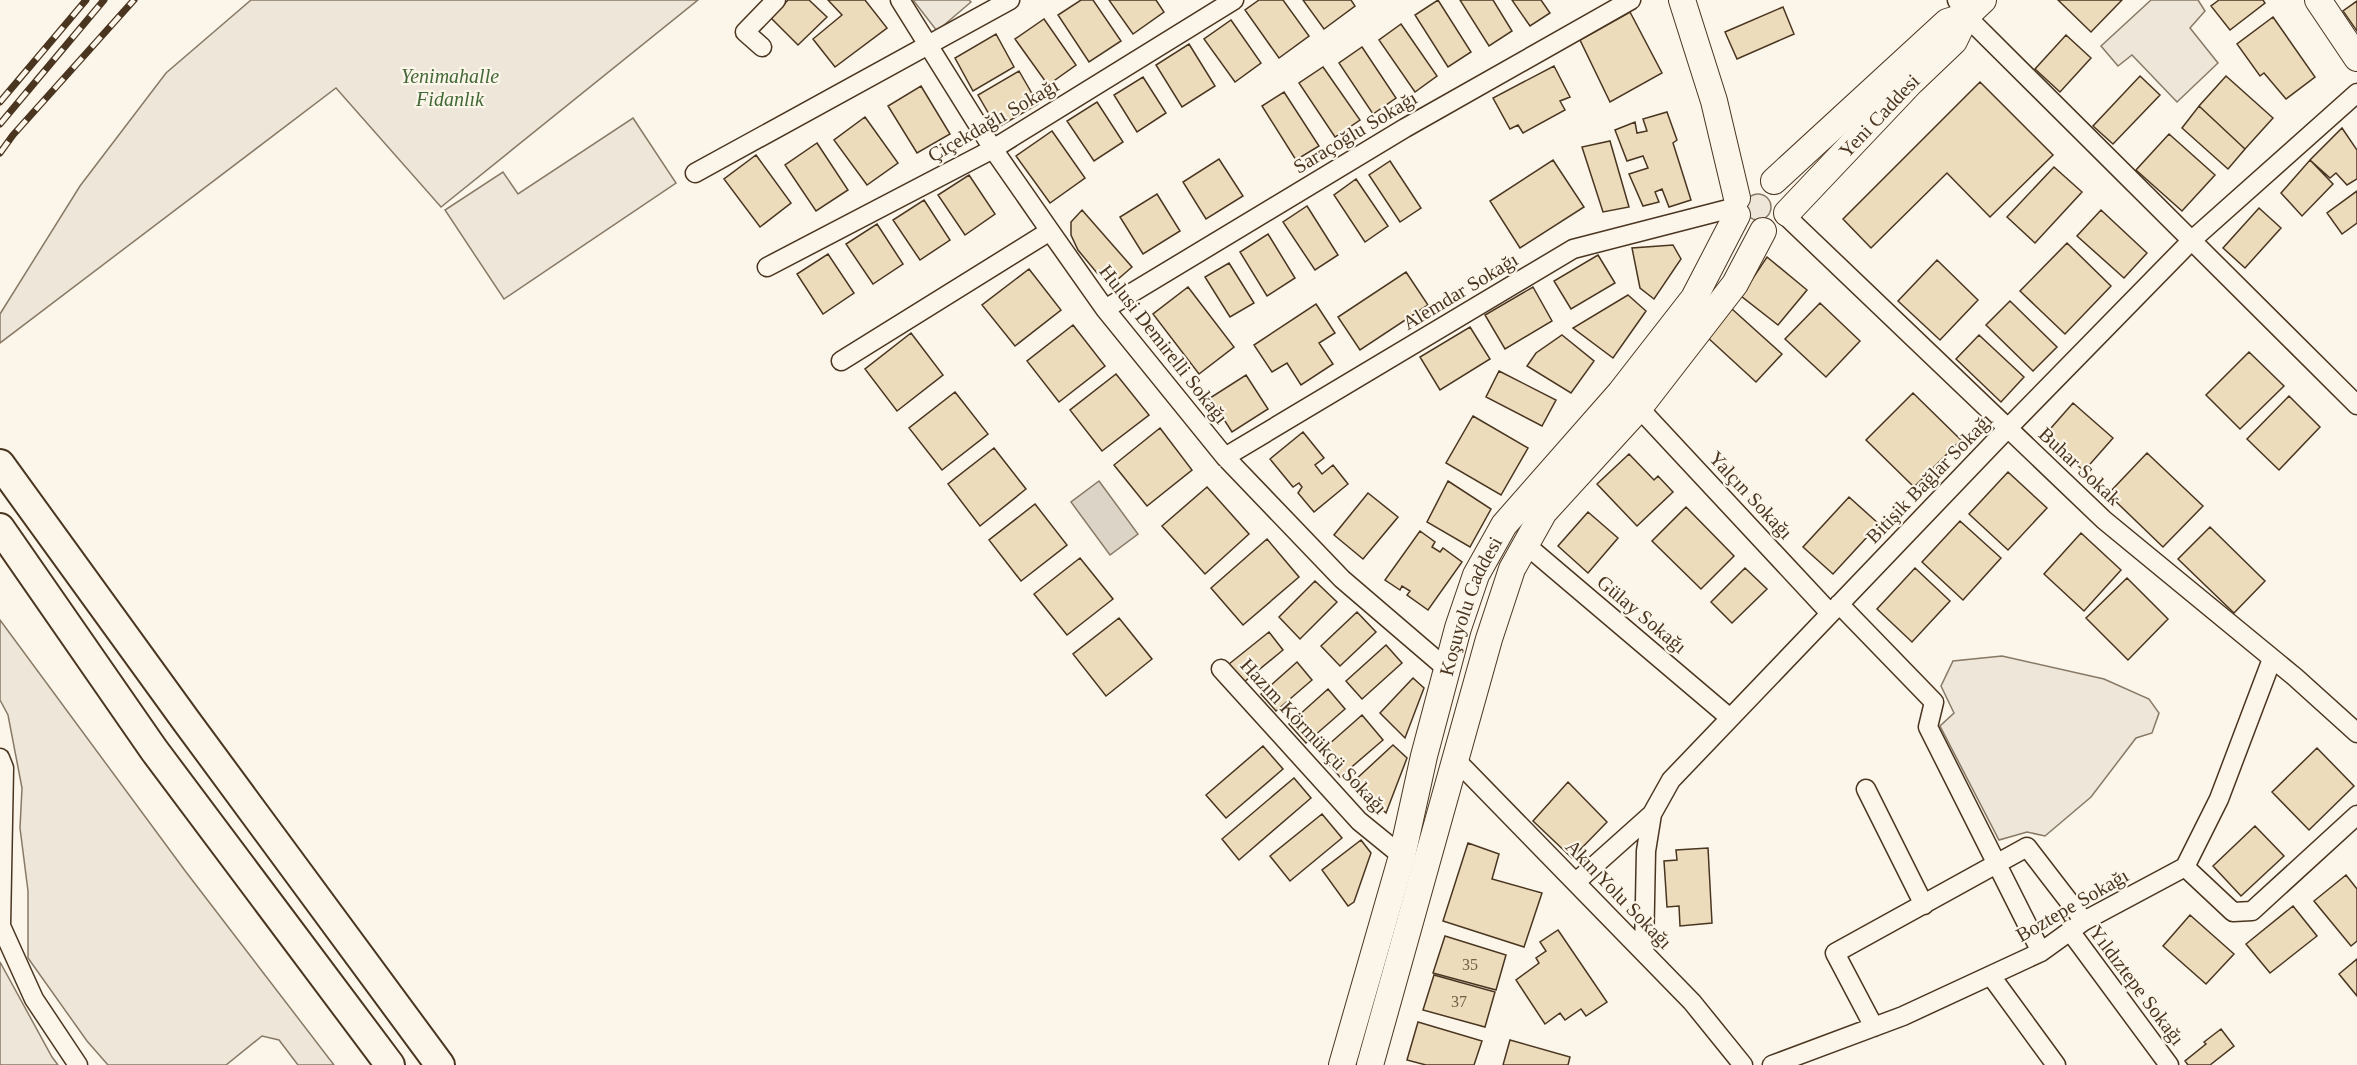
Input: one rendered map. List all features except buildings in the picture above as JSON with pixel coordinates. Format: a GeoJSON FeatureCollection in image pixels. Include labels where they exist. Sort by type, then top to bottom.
{"type":"FeatureCollection","features":[{"type":"Feature","properties":{"kind":"main road"},"geometry":{"type":"LineString","coordinates":[[0,464],[440,1065]]}},
{"type":"Feature","properties":{"kind":"main road"},"geometry":{"type":"LineString","coordinates":[[0,528],[154,750],[390,1065]]}},
{"type":"Feature","properties":{"kind":"street"},"geometry":{"type":"LineString","coordinates":[[762,47],[745,32],[776,0]]}},
{"type":"Feature","properties":{"kind":"street","name":"Hulusi Demirelli Sokağı"},"geometry":{"type":"LineString","coordinates":[[900,0],[993,149],[1105,309],[1225,457],[1342,579],[1447,669]]}},
{"type":"Feature","properties":{"kind":"street"},"geometry":{"type":"LineString","coordinates":[[695,173],[1010,0]]}},
{"type":"Feature","properties":{"kind":"street","name":"Çiçekdağlı Sokağı"},"geometry":{"type":"LineString","coordinates":[[767,267],[993,149],[1234,0]]}},
{"type":"Feature","properties":{"kind":"street","name":"Saraçoğlu Sokağı"},"geometry":{"type":"LineString","coordinates":[[1105,309],[1405,128],[1631,0]]}},
{"type":"Feature","properties":{"kind":"street"},"geometry":{"type":"LineString","coordinates":[[1682,0],[1747,196],[1746,225],[1763,231],[1773,229],[1786,215],[1788,198],[1784,189],[1747,196]]}},
{"type":"Feature","properties":{"kind":"street"},"geometry":{"type":"LineString","coordinates":[[2318,0],[2357,58]]}},
{"type":"Feature","properties":{"kind":"street"},"geometry":{"type":"LineString","coordinates":[[1969,5],[2192,240],[2357,405]]}},
{"type":"Feature","properties":{"kind":"street","name":"Yeni Caddesi"},"geometry":{"type":"LineString","coordinates":[[1747,196],[1969,5]]}},
{"type":"Feature","properties":{"kind":"street","name":"Yeni Caddesi"},"geometry":{"type":"LineString","coordinates":[[1786,215],[1911,82],[1954,40],[1969,5]]}},
{"type":"Feature","properties":{"kind":"street","name":"Bitişik Bağlar Sokağı"},"geometry":{"type":"LineString","coordinates":[[1644,952],[1646,851],[1652,814],[1671,780],[2008,428],[2192,240],[2357,93]]}},
{"type":"Feature","properties":{"kind":"street","name":"Koşuyolu Caddesi"},"geometry":{"type":"LineString","coordinates":[[1370,1065],[1489,639],[1512,569],[1544,512],[1630,400],[1694,298],[1747,196]]}},
{"type":"Feature","properties":{"kind":"street","name":"Alemdar Sokağı"},"geometry":{"type":"LineString","coordinates":[[1225,457],[1574,249],[1747,196]]}},
{"type":"Feature","properties":{"kind":"street","name":"Buhar Sokak"},"geometry":{"type":"LineString","coordinates":[[1786,215],[2104,520],[2272,659],[2357,733]]}},
{"type":"Feature","properties":{"kind":"street"},"geometry":{"type":"LineString","coordinates":[[841,361],[1050,231]]}},
{"type":"Feature","properties":{"kind":"street","name":"Koşuyolu Caddesi"},"geometry":{"type":"LineString","coordinates":[[1342,1065],[1402,856],[1424,756],[1447,669],[1476,575],[1504,525],[1630,400],[1735,284],[1763,231]]}},
{"type":"Feature","properties":{"kind":"street","name":"Yalçın Sokağı"},"geometry":{"type":"LineString","coordinates":[[1630,400],[1834,609],[1934,702],[1928,727],[1997,864]]}},
{"type":"Feature","properties":{"kind":"street"},"geometry":{"type":"LineString","coordinates":[[1504,525],[1525,544]]}},
{"type":"Feature","properties":{"kind":"street","name":"Gülay Sokağı"},"geometry":{"type":"LineString","coordinates":[[1525,544],[1730,718]]}},
{"type":"Feature","properties":{"kind":"street"},"geometry":{"type":"LineString","coordinates":[[2272,659],[2219,800],[2185,867],[2233,912],[2252,911],[2357,815]]}},
{"type":"Feature","properties":{"kind":"street","name":"Hazım Körmükçü Sokağı"},"geometry":{"type":"LineString","coordinates":[[1221,669],[1359,821],[1402,856]]}},
{"type":"Feature","properties":{"kind":"street"},"geometry":{"type":"LineString","coordinates":[[1424,756],[1455,759]]}},
{"type":"Feature","properties":{"kind":"street"},"geometry":{"type":"LineString","coordinates":[[0,758],[4,768],[1,926],[34,999],[78,1065]]}},
{"type":"Feature","properties":{"kind":"street","name":"Akın Yolu Sokağı"},"geometry":{"type":"LineString","coordinates":[[1455,759],[1692,1002],[1743,1065]]}},
{"type":"Feature","properties":{"kind":"street"},"geometry":{"type":"LineString","coordinates":[[1866,789],[1924,905]]}},
{"type":"Feature","properties":{"kind":"street"},"geometry":{"type":"LineString","coordinates":[[1576,882],[1652,814]]}},
{"type":"Feature","properties":{"kind":"street","name":"Yıldıztepe Sokağı"},"geometry":{"type":"LineString","coordinates":[[1997,864],[2027,847],[2169,1065]]}},
{"type":"Feature","properties":{"kind":"street"},"geometry":{"type":"LineString","coordinates":[[1874,1027],[1835,953],[1997,864],[2041,952]]}},
{"type":"Feature","properties":{"kind":"street","name":"Boztepe Sokağı"},"geometry":{"type":"LineString","coordinates":[[1772,1065],[1903,1016],[2041,952],[2077,926],[2185,867]]}},
{"type":"Feature","properties":{"kind":"street"},"geometry":{"type":"LineString","coordinates":[[1990,975],[2056,1065]]}},
{"type":"Feature","properties":{"kind":"green space","name":"Yenimahalle Fidanlık"},"geometry":{"type":"Polygon","coordinates":[[[251,0],[698,0],[441,207],[336,88],[0,343],[0,314],[80,186],[166,73],[251,0]]]}},
{"type":"Feature","properties":{"kind":"green space"},"geometry":{"type":"Polygon","coordinates":[[[913,0],[969,0],[971,2],[937,31],[913,0]]]}},
{"type":"Feature","properties":{"kind":"green space"},"geometry":{"type":"Polygon","coordinates":[[[2151,0],[2198,0],[2205,11],[2190,28],[2218,63],[2177,102],[2132,55],[2118,66],[2101,46],[2151,0]]]}},
{"type":"Feature","properties":{"kind":"green space"},"geometry":{"type":"Polygon","coordinates":[[[633,118],[676,183],[504,299],[445,210],[503,172],[518,194],[633,118]]]}},
{"type":"Feature","properties":{"kind":"green space"},"geometry":{"type":"Polygon","coordinates":[[[1758,194],[1767,198],[1771,207],[1767,216],[1758,220],[1749,216],[1745,207],[1749,198],[1758,194]]]}},
{"type":"Feature","properties":{"kind":"green space"},"geometry":{"type":"Polygon","coordinates":[[[0,620],[186,872],[334,1065],[298,1065],[279,1040],[262,1036],[226,1065],[108,1065],[87,1041],[28,958],[28,891],[20,828],[22,788],[8,715],[0,700],[0,620]]]}},
{"type":"Feature","properties":{"kind":"green space"},"geometry":{"type":"Polygon","coordinates":[[[2002,656],[2104,679],[2149,699],[2159,713],[2152,733],[2136,738],[2091,797],[2045,836],[2027,832],[1999,840],[1940,726],[1954,713],[1941,686],[1953,661],[2002,656]]]}},
{"type":"Feature","properties":{"kind":"green space"},"geometry":{"type":"Polygon","coordinates":[[[0,962],[52,1057],[58,1065],[0,1065],[0,962]]]}},
{"type":"Feature","properties":{"kind":"shaded area"},"geometry":{"type":"Polygon","coordinates":[[[1099,481],[1138,534],[1110,555],[1071,502],[1099,481]]]}},
{"type":"Feature","properties":{"kind":"railway"},"geometry":{"type":"LineString","coordinates":[[0,102],[86,0]]}},
{"type":"Feature","properties":{"kind":"railway"},"geometry":{"type":"LineString","coordinates":[[0,124],[104,0]]}},
{"type":"Feature","properties":{"kind":"railway"},"geometry":{"type":"LineString","coordinates":[[0,153],[13,135],[134,0]]}}]}
